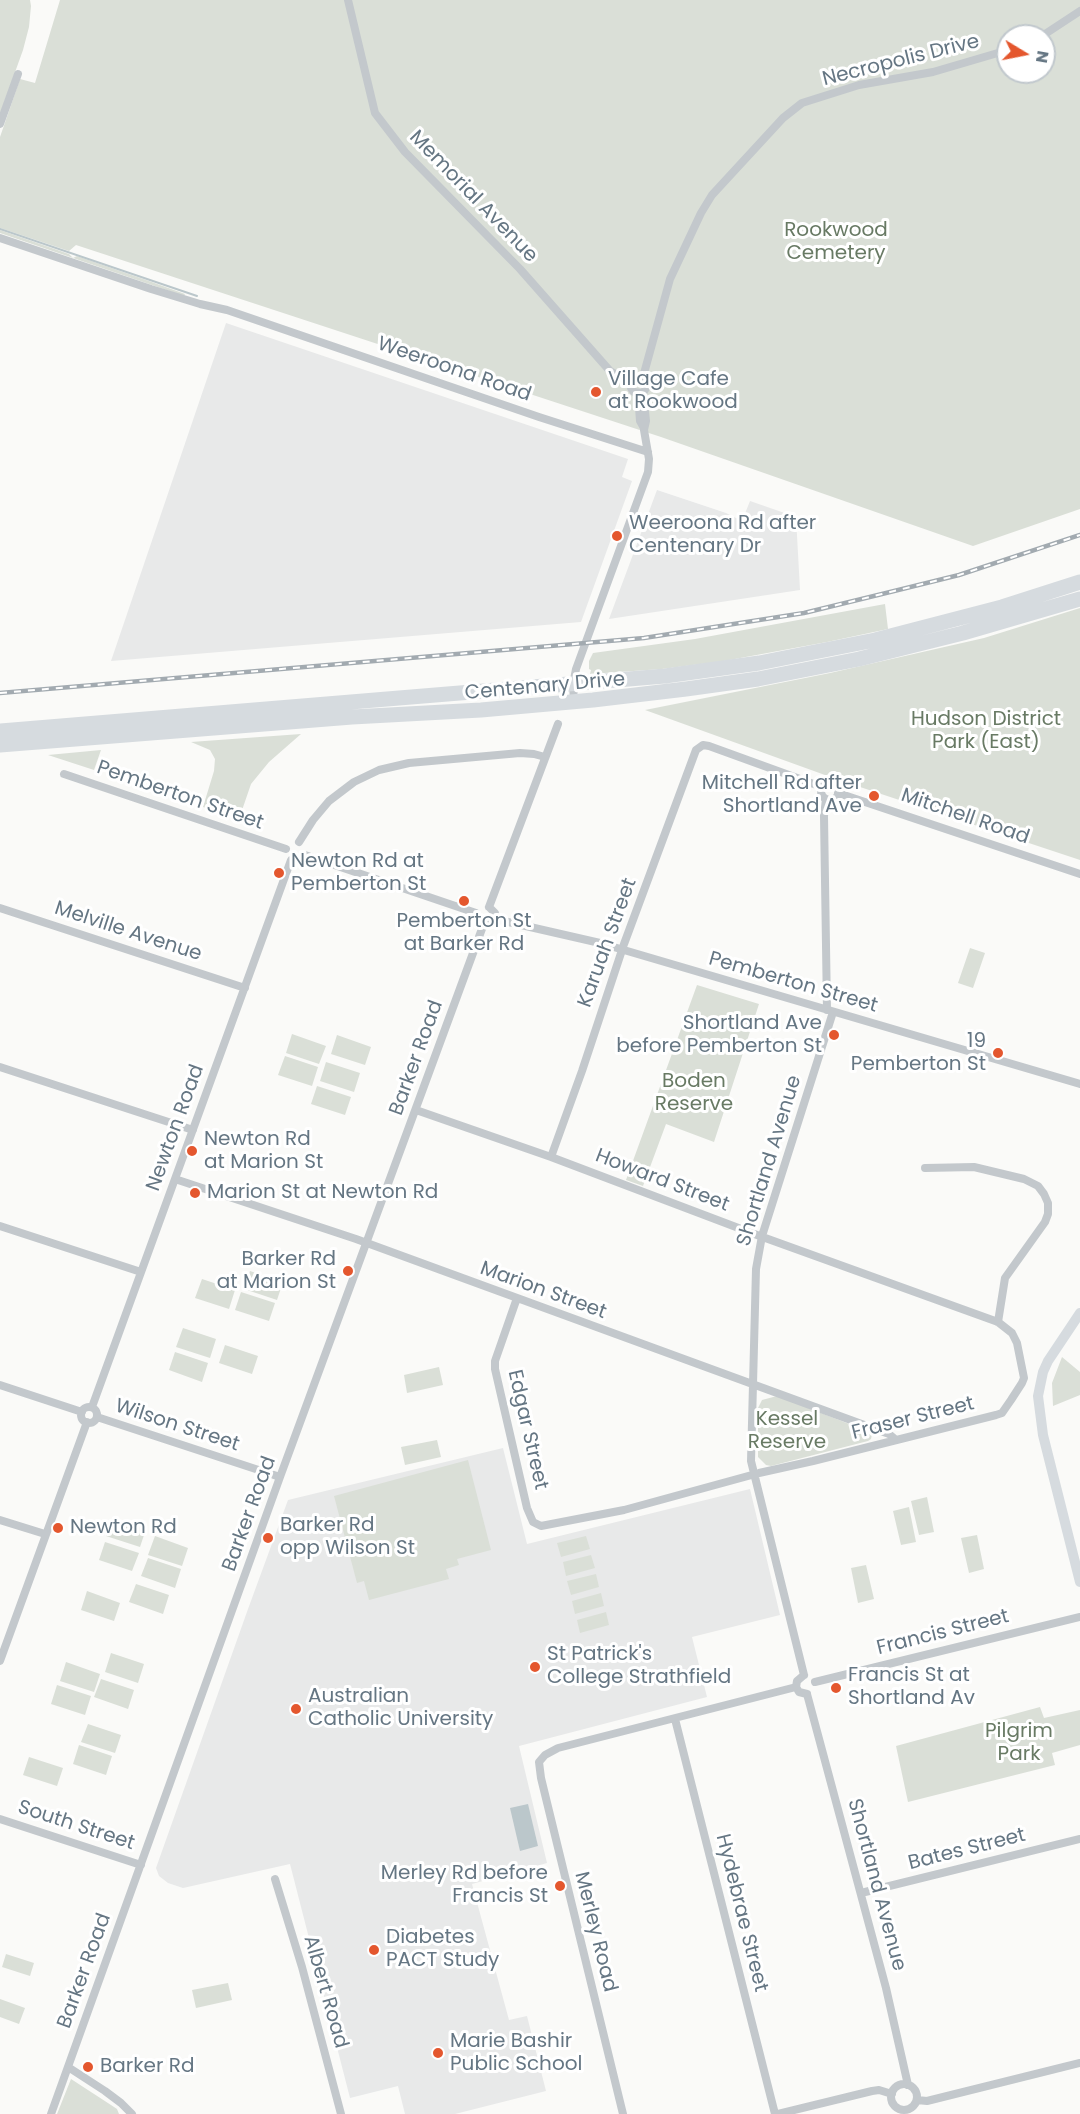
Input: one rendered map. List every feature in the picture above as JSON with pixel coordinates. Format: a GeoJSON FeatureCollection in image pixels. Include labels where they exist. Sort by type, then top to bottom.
{"type":"FeatureCollection","features":[{"type":"Feature","properties":{"kind":"highway","name":"Centenary Drive"},"geometry":{"type":"LineString","coordinates":[[0,731],[665,676],[813,653],[928,627],[1002,607],[1080,582]]}},
{"type":"Feature","properties":{"kind":"highway","name":"Centenary Drive"},"geometry":{"type":"LineString","coordinates":[[0,744],[352,717],[481,710],[686,689],[817,668],[963,633],[1080,599]]}},
{"type":"Feature","properties":{"kind":"main road"},"geometry":{"type":"LineString","coordinates":[[1080,1313],[1048,1361],[1038,1396],[1043,1435],[1080,1582]]}},
{"type":"Feature","properties":{"kind":"street","name":"Memorial Avenue"},"geometry":{"type":"LineString","coordinates":[[348,0],[375,113],[405,152],[520,269],[610,371],[631,383]]}},
{"type":"Feature","properties":{"kind":"street"},"geometry":{"type":"LineString","coordinates":[[1056,27],[1080,11]]}},
{"type":"Feature","properties":{"kind":"street","name":"Necropolis Drive"},"geometry":{"type":"LineString","coordinates":[[643,377],[670,279],[701,213],[712,195],[788,114],[802,103],[859,85],[933,72],[996,54]]}},
{"type":"Feature","properties":{"kind":"street"},"geometry":{"type":"LineString","coordinates":[[0,124],[18,74]]}},
{"type":"Feature","properties":{"kind":"street","name":"Weeroona Road"},"geometry":{"type":"LineString","coordinates":[[0,238],[151,290],[227,310],[648,452]]}},
{"type":"Feature","properties":{"kind":"street"},"geometry":{"type":"LineString","coordinates":[[574,702],[573,685],[580,658],[648,472],[648,452],[644,428],[640,421],[640,394],[648,385],[643,377],[635,378],[631,383],[632,390],[640,394]]}},
{"type":"Feature","properties":{"kind":"street"},"geometry":{"type":"LineString","coordinates":[[489,907],[558,724]]}},
{"type":"Feature","properties":{"kind":"street","name":"Karuah Street"},"geometry":{"type":"LineString","coordinates":[[551,1157],[622,950],[696,750],[703,745],[822,787]]}},
{"type":"Feature","properties":{"kind":"street"},"geometry":{"type":"LineString","coordinates":[[299,842],[329,801],[354,782],[379,770],[409,763],[520,753],[545,758]]}},
{"type":"Feature","properties":{"kind":"street","name":"Pemberton Street"},"geometry":{"type":"LineString","coordinates":[[64,774],[286,849]]}},
{"type":"Feature","properties":{"kind":"street"},"geometry":{"type":"LineString","coordinates":[[828,782],[833,783],[838,793],[834,798],[826,799],[822,794],[822,787],[828,782]]}},
{"type":"Feature","properties":{"kind":"street","name":"Mitchell Road"},"geometry":{"type":"LineString","coordinates":[[838,793],[1080,874]]}},
{"type":"Feature","properties":{"kind":"street","name":"Shortland Avenue"},"geometry":{"type":"LineString","coordinates":[[804,1675],[753,1475],[750,1451],[756,1269],[762,1236],[830,1011],[824,816],[826,799]]}},
{"type":"Feature","properties":{"kind":"street"},"geometry":{"type":"LineString","coordinates":[[292,842],[299,842],[305,848],[305,855],[298,861],[291,860],[286,854],[286,849],[292,842]]}},
{"type":"Feature","properties":{"kind":"street"},"geometry":{"type":"LineString","coordinates":[[305,855],[476,913]]}},
{"type":"Feature","properties":{"kind":"street","name":"Newton Road"},"geometry":{"type":"LineString","coordinates":[[92,1407],[291,860]]}},
{"type":"Feature","properties":{"kind":"street"},"geometry":{"type":"LineString","coordinates":[[476,913],[480,908],[489,907]]}},
{"type":"Feature","properties":{"kind":"street"},"geometry":{"type":"LineString","coordinates":[[476,913],[478,922],[483,926],[492,924],[495,914],[489,907]]}},
{"type":"Feature","properties":{"kind":"street","name":"Melville Avenue"},"geometry":{"type":"LineString","coordinates":[[0,908],[245,988]]}},
{"type":"Feature","properties":{"kind":"street","name":"Pemberton Street"},"geometry":{"type":"LineString","coordinates":[[495,919],[577,937],[1080,1084]]}},
{"type":"Feature","properties":{"kind":"street","name":"Barker Road"},"geometry":{"type":"LineString","coordinates":[[51,2114],[280,1477],[483,926]]}},
{"type":"Feature","properties":{"kind":"street"},"geometry":{"type":"LineString","coordinates":[[0,1066],[193,1130]]}},
{"type":"Feature","properties":{"kind":"street","name":"Howard Street"},"geometry":{"type":"LineString","coordinates":[[416,1110],[551,1157],[998,1322]]}},
{"type":"Feature","properties":{"kind":"street"},"geometry":{"type":"LineString","coordinates":[[925,1168],[974,1167],[1024,1179],[1038,1186],[1044,1194],[1048,1203],[1048,1214],[1005,1278],[998,1322]]}},
{"type":"Feature","properties":{"kind":"street","name":"Marion Street"},"geometry":{"type":"LineString","coordinates":[[175,1179],[517,1298],[889,1434],[896,1440]]}},
{"type":"Feature","properties":{"kind":"street"},"geometry":{"type":"LineString","coordinates":[[0,1226],[141,1272]]}},
{"type":"Feature","properties":{"kind":"street","name":"Edgar Street"},"geometry":{"type":"LineString","coordinates":[[517,1298],[495,1361],[495,1369],[527,1508],[533,1522],[546,1526]]}},
{"type":"Feature","properties":{"kind":"street","name":"Fraser Street"},"geometry":{"type":"LineString","coordinates":[[546,1526],[624,1510],[753,1475],[1002,1413],[1024,1378],[1020,1352],[1012,1333],[998,1322]]}},
{"type":"Feature","properties":{"kind":"street"},"geometry":{"type":"LineString","coordinates":[[0,1385],[82,1412]]}},
{"type":"Feature","properties":{"kind":"street"},"geometry":{"type":"LineString","coordinates":[[82,1412],[85,1408],[92,1407],[97,1412],[97,1417],[92,1422],[87,1422]]}},
{"type":"Feature","properties":{"kind":"street"},"geometry":{"type":"LineString","coordinates":[[82,1412],[82,1417],[87,1422]]}},
{"type":"Feature","properties":{"kind":"street","name":"Wilson Street"},"geometry":{"type":"LineString","coordinates":[[97,1417],[280,1477]]}},
{"type":"Feature","properties":{"kind":"street"},"geometry":{"type":"LineString","coordinates":[[1,1656],[87,1422]]}},
{"type":"Feature","properties":{"kind":"street"},"geometry":{"type":"LineString","coordinates":[[0,1520],[45,1534]]}},
{"type":"Feature","properties":{"kind":"street","name":"Francis Street"},"geometry":{"type":"LineString","coordinates":[[815,1682],[1080,1617]]}},
{"type":"Feature","properties":{"kind":"street"},"geometry":{"type":"LineString","coordinates":[[804,1675],[812,1677],[815,1682],[814,1688],[807,1694],[799,1692],[796,1687],[797,1681],[804,1675]]}},
{"type":"Feature","properties":{"kind":"street"},"geometry":{"type":"LineString","coordinates":[[675,1719],[796,1687]]}},
{"type":"Feature","properties":{"kind":"street","name":"Shortland Avenue"},"geometry":{"type":"LineString","coordinates":[[807,1694],[861,1893],[908,2085]]}},
{"type":"Feature","properties":{"kind":"street","name":"Merley Road"},"geometry":{"type":"LineString","coordinates":[[623,2114],[539,1767],[542,1759],[558,1748],[675,1719]]}},
{"type":"Feature","properties":{"kind":"street","name":"Hydebrae Street"},"geometry":{"type":"LineString","coordinates":[[675,1719],[777,2114]]}},
{"type":"Feature","properties":{"kind":"street","name":"South Street"},"geometry":{"type":"LineString","coordinates":[[0,1819],[141,1865]]}},
{"type":"Feature","properties":{"kind":"street","name":"Bates Street"},"geometry":{"type":"LineString","coordinates":[[861,1893],[1080,1839]]}},
{"type":"Feature","properties":{"kind":"street","name":"Albert Road"},"geometry":{"type":"LineString","coordinates":[[275,1879],[302,1967],[341,2114]]}},
{"type":"Feature","properties":{"kind":"street"},"geometry":{"type":"LineString","coordinates":[[917,2100],[927,2101],[1080,2064]]}},
{"type":"Feature","properties":{"kind":"street"},"geometry":{"type":"LineString","coordinates":[[68,2067],[105,2091],[132,2114]]}},
{"type":"Feature","properties":{"kind":"street"},"geometry":{"type":"LineString","coordinates":[[902,2084],[913,2087],[917,2100],[915,2106],[902,2112],[894,2104],[892,2094],[894,2087],[902,2084]]}},
{"type":"Feature","properties":{"kind":"street"},"geometry":{"type":"LineString","coordinates":[[777,2114],[872,2091],[879,2090],[892,2094]]}},
{"type":"Feature","properties":{"kind":"shaded area"},"geometry":{"type":"Polygon","coordinates":[[[226,323],[628,459],[622,477],[632,481],[581,622],[111,661],[226,323]]]}},
{"type":"Feature","properties":{"kind":"shaded area"},"geometry":{"type":"Polygon","coordinates":[[[657,490],[726,513],[742,521],[750,501],[796,517],[800,590],[609,619],[657,490]]]}},
{"type":"Feature","properties":{"kind":"shaded area"},"geometry":{"type":"Polygon","coordinates":[[[503,1448],[527,1544],[750,1489],[780,1615],[692,1637],[707,1697],[519,1746],[547,1863],[472,1884],[509,2020],[527,2016],[546,2091],[455,2114],[405,2114],[398,2086],[350,2098],[290,1864],[183,1888],[168,1883],[159,1876],[156,1868],[288,1500],[503,1448]]]}},
{"type":"Feature","properties":{"kind":"shaded area"},"geometry":{"type":"Polygon","coordinates":[[[528,1804],[538,1846],[520,1851],[510,1808],[528,1804]]]}},
{"type":"Feature","properties":{"kind":"green space"},"geometry":{"type":"Polygon","coordinates":[[[0,0],[30,0],[31,6],[23,50],[0,114],[0,0]]]}},
{"type":"Feature","properties":{"kind":"green space","name":"Rookwood Cemetery"},"geometry":{"type":"Polygon","coordinates":[[[60,0],[1080,0],[1080,509],[973,546],[661,437],[76,245],[69,251],[0,228],[0,137],[20,79],[35,83],[60,0]]]}},
{"type":"Feature","properties":{"kind":"green space"},"geometry":{"type":"Polygon","coordinates":[[[0,230],[69,254],[73,258],[0,233],[0,230]]]}},
{"type":"Feature","properties":{"kind":"green space"},"geometry":{"type":"Polygon","coordinates":[[[77,256],[185,294],[184,296],[73,258],[77,256]]]}},
{"type":"Feature","properties":{"kind":"green space"},"geometry":{"type":"Polygon","coordinates":[[[885,604],[888,629],[724,661],[662,669],[590,674],[589,661],[593,653],[695,639],[885,604]]]}},
{"type":"Feature","properties":{"kind":"green space","name":"Hudson District Park (East)"},"geometry":{"type":"Polygon","coordinates":[[[1080,608],[1080,860],[836,779],[645,710],[830,673],[984,638],[1080,608]]]}},
{"type":"Feature","properties":{"kind":"green space"},"geometry":{"type":"Polygon","coordinates":[[[301,734],[269,762],[251,784],[239,819],[203,807],[214,771],[215,759],[210,750],[191,742],[301,734]]]}},
{"type":"Feature","properties":{"kind":"green space"},"geometry":{"type":"Polygon","coordinates":[[[101,750],[94,770],[48,755],[101,750]]]}},
{"type":"Feature","properties":{"kind":"green space"},"geometry":{"type":"Polygon","coordinates":[[[970,948],[985,953],[973,988],[958,983],[970,948]]]}},
{"type":"Feature","properties":{"kind":"green space","name":"Boden Reserve"},"geometry":{"type":"Polygon","coordinates":[[[697,985],[759,1004],[714,1142],[666,1124],[643,1186],[626,1180],[697,985]]]}},
{"type":"Feature","properties":{"kind":"green space"},"geometry":{"type":"Polygon","coordinates":[[[292,1034],[326,1046],[319,1064],[286,1053],[292,1034]]]}},
{"type":"Feature","properties":{"kind":"green space"},"geometry":{"type":"Polygon","coordinates":[[[337,1035],[371,1047],[365,1065],[331,1054],[337,1035]]]}},
{"type":"Feature","properties":{"kind":"green space"},"geometry":{"type":"Polygon","coordinates":[[[285,1056],[318,1067],[312,1086],[278,1075],[285,1056]]]}},
{"type":"Feature","properties":{"kind":"green space"},"geometry":{"type":"Polygon","coordinates":[[[326,1062],[360,1073],[354,1092],[320,1081],[326,1062]]]}},
{"type":"Feature","properties":{"kind":"green space"},"geometry":{"type":"Polygon","coordinates":[[[317,1086],[351,1097],[345,1115],[311,1104],[317,1086]]]}},
{"type":"Feature","properties":{"kind":"green space"},"geometry":{"type":"Polygon","coordinates":[[[250,1271],[283,1282],[277,1300],[244,1289],[250,1271]]]}},
{"type":"Feature","properties":{"kind":"green space"},"geometry":{"type":"Polygon","coordinates":[[[202,1279],[235,1290],[229,1309],[195,1298],[202,1279]]]}},
{"type":"Feature","properties":{"kind":"green space"},"geometry":{"type":"Polygon","coordinates":[[[241,1292],[275,1303],[269,1321],[235,1310],[241,1292]]]}},
{"type":"Feature","properties":{"kind":"green space"},"geometry":{"type":"Polygon","coordinates":[[[183,1328],[216,1339],[210,1358],[176,1347],[183,1328]]]}},
{"type":"Feature","properties":{"kind":"green space"},"geometry":{"type":"Polygon","coordinates":[[[225,1345],[258,1356],[252,1374],[219,1363],[225,1345]]]}},
{"type":"Feature","properties":{"kind":"green space"},"geometry":{"type":"Polygon","coordinates":[[[175,1352],[208,1363],[202,1382],[169,1370],[175,1352]]]}},
{"type":"Feature","properties":{"kind":"green space"},"geometry":{"type":"Polygon","coordinates":[[[1062,1357],[1080,1372],[1080,1395],[1053,1406],[1052,1383],[1062,1357]]]}},
{"type":"Feature","properties":{"kind":"green space"},"geometry":{"type":"Polygon","coordinates":[[[439,1367],[443,1385],[407,1393],[404,1375],[439,1367]]]}},
{"type":"Feature","properties":{"kind":"green space","name":"Kessel Reserve"},"geometry":{"type":"Polygon","coordinates":[[[777,1396],[870,1432],[871,1439],[771,1466],[766,1465],[758,1457],[758,1408],[762,1400],[777,1396]]]}},
{"type":"Feature","properties":{"kind":"green space"},"geometry":{"type":"Polygon","coordinates":[[[437,1440],[441,1457],[405,1465],[401,1447],[437,1440]]]}},
{"type":"Feature","properties":{"kind":"green space"},"geometry":{"type":"Polygon","coordinates":[[[468,1460],[491,1550],[457,1559],[459,1565],[446,1569],[449,1579],[369,1600],[364,1581],[357,1583],[334,1496],[468,1460]]]}},
{"type":"Feature","properties":{"kind":"green space"},"geometry":{"type":"Polygon","coordinates":[[[927,1497],[934,1532],[919,1535],[911,1501],[927,1497]]]}},
{"type":"Feature","properties":{"kind":"green space"},"geometry":{"type":"Polygon","coordinates":[[[909,1507],[916,1542],[901,1545],[893,1511],[909,1507]]]}},
{"type":"Feature","properties":{"kind":"green space"},"geometry":{"type":"Polygon","coordinates":[[[113,1518],[146,1529],[140,1547],[106,1536],[113,1518]]]}},
{"type":"Feature","properties":{"kind":"green space"},"geometry":{"type":"Polygon","coordinates":[[[977,1535],[984,1569],[969,1573],[961,1538],[977,1535]]]}},
{"type":"Feature","properties":{"kind":"green space"},"geometry":{"type":"Polygon","coordinates":[[[155,1536],[188,1548],[182,1566],[148,1555],[155,1536]]]}},
{"type":"Feature","properties":{"kind":"green space"},"geometry":{"type":"Polygon","coordinates":[[[586,1536],[590,1549],[561,1557],[557,1543],[586,1536]]]}},
{"type":"Feature","properties":{"kind":"green space"},"geometry":{"type":"Polygon","coordinates":[[[105,1542],[139,1553],[132,1571],[99,1560],[105,1542]]]}},
{"type":"Feature","properties":{"kind":"green space"},"geometry":{"type":"Polygon","coordinates":[[[591,1555],[595,1568],[566,1576],[563,1562],[591,1555]]]}},
{"type":"Feature","properties":{"kind":"green space"},"geometry":{"type":"Polygon","coordinates":[[[148,1558],[181,1569],[175,1588],[141,1576],[148,1558]]]}},
{"type":"Feature","properties":{"kind":"green space"},"geometry":{"type":"Polygon","coordinates":[[[866,1565],[874,1599],[858,1603],[851,1568],[866,1565]]]}},
{"type":"Feature","properties":{"kind":"green space"},"geometry":{"type":"Polygon","coordinates":[[[596,1574],[599,1587],[571,1595],[567,1581],[596,1574]]]}},
{"type":"Feature","properties":{"kind":"green space"},"geometry":{"type":"Polygon","coordinates":[[[136,1584],[169,1595],[163,1614],[129,1602],[136,1584]]]}},
{"type":"Feature","properties":{"kind":"green space"},"geometry":{"type":"Polygon","coordinates":[[[87,1591],[120,1603],[114,1621],[81,1610],[87,1591]]]}},
{"type":"Feature","properties":{"kind":"green space"},"geometry":{"type":"Polygon","coordinates":[[[601,1593],[604,1606],[575,1614],[572,1601],[601,1593]]]}},
{"type":"Feature","properties":{"kind":"green space"},"geometry":{"type":"Polygon","coordinates":[[[606,1612],[609,1625],[580,1633],[577,1620],[606,1612]]]}},
{"type":"Feature","properties":{"kind":"green space"},"geometry":{"type":"Polygon","coordinates":[[[111,1653],[144,1664],[138,1683],[105,1672],[111,1653]]]}},
{"type":"Feature","properties":{"kind":"green space"},"geometry":{"type":"Polygon","coordinates":[[[66,1662],[100,1674],[94,1692],[60,1681],[66,1662]]]}},
{"type":"Feature","properties":{"kind":"green space"},"geometry":{"type":"Polygon","coordinates":[[[101,1679],[134,1690],[128,1709],[94,1697],[101,1679]]]}},
{"type":"Feature","properties":{"kind":"green space"},"geometry":{"type":"Polygon","coordinates":[[[57,1685],[91,1696],[85,1715],[51,1704],[57,1685]]]}},
{"type":"Feature","properties":{"kind":"green space","name":"Pilgrim Park"},"geometry":{"type":"Polygon","coordinates":[[[1040,1707],[1044,1718],[1080,1710],[1080,1745],[1052,1753],[1055,1765],[908,1802],[896,1746],[1040,1707]]]}},
{"type":"Feature","properties":{"kind":"green space"},"geometry":{"type":"Polygon","coordinates":[[[88,1724],[121,1735],[115,1753],[81,1742],[88,1724]]]}},
{"type":"Feature","properties":{"kind":"green space"},"geometry":{"type":"Polygon","coordinates":[[[79,1745],[112,1756],[106,1775],[73,1764],[79,1745]]]}},
{"type":"Feature","properties":{"kind":"green space"},"geometry":{"type":"Polygon","coordinates":[[[29,1757],[63,1768],[57,1786],[23,1775],[29,1757]]]}},
{"type":"Feature","properties":{"kind":"green space"},"geometry":{"type":"Polygon","coordinates":[[[6,1954],[34,1963],[30,1976],[2,1967],[6,1954]]]}},
{"type":"Feature","properties":{"kind":"green space"},"geometry":{"type":"Polygon","coordinates":[[[228,1983],[232,2000],[196,2008],[192,1990],[228,1983]]]}},
{"type":"Feature","properties":{"kind":"green space"},"geometry":{"type":"Polygon","coordinates":[[[0,1999],[25,2008],[19,2024],[0,2017],[0,1999]]]}},
{"type":"Feature","properties":{"kind":"green space"},"geometry":{"type":"Polygon","coordinates":[[[71,2079],[117,2109],[119,2114],[57,2114],[71,2079]]]}},
{"type":"Feature","properties":{"kind":"waterway"},"geometry":{"type":"LineString","coordinates":[[0,229],[197,296]]}},
{"type":"Feature","properties":{"kind":"railway"},"geometry":{"type":"LineString","coordinates":[[0,693],[644,638],[804,613],[959,575],[1080,535]]}},
{"type":"Feature","properties":{"kind":"place","name":"Village Cafe at Rookwood"},"geometry":{"type":"Point","coordinates":[596,392]}},
{"type":"Feature","properties":{"kind":"place","name":"Weeroona Rd after Centenary Dr"},"geometry":{"type":"Point","coordinates":[617,536]}},
{"type":"Feature","properties":{"kind":"place","name":"Mitchell Rd after Shortland Ave"},"geometry":{"type":"Point","coordinates":[874,796]}},
{"type":"Feature","properties":{"kind":"place","name":"Newton Rd at Pemberton St"},"geometry":{"type":"Point","coordinates":[279,873]}},
{"type":"Feature","properties":{"kind":"place","name":"Pemberton St at Barker Rd"},"geometry":{"type":"Point","coordinates":[464,901]}},
{"type":"Feature","properties":{"kind":"place","name":"Shortland Ave before Pemberton St"},"geometry":{"type":"Point","coordinates":[834,1035]}},
{"type":"Feature","properties":{"kind":"place","name":"19 Pemberton St"},"geometry":{"type":"Point","coordinates":[998,1053]}},
{"type":"Feature","properties":{"kind":"place","name":"Newton Rd at Marion St"},"geometry":{"type":"Point","coordinates":[192,1151]}},
{"type":"Feature","properties":{"kind":"place","name":"Marion St at Newton Rd"},"geometry":{"type":"Point","coordinates":[195,1193]}},
{"type":"Feature","properties":{"kind":"place","name":"Barker Rd at Marion St"},"geometry":{"type":"Point","coordinates":[348,1271]}},
{"type":"Feature","properties":{"kind":"place","name":"Newton Rd"},"geometry":{"type":"Point","coordinates":[58,1528]}},
{"type":"Feature","properties":{"kind":"place","name":"Barker Rd opp Wilson St"},"geometry":{"type":"Point","coordinates":[268,1538]}},
{"type":"Feature","properties":{"kind":"place","name":"St Patrick's College Strathfield"},"geometry":{"type":"Point","coordinates":[535,1667]}},
{"type":"Feature","properties":{"kind":"place","name":"Francis St at Shortland Av"},"geometry":{"type":"Point","coordinates":[836,1688]}},
{"type":"Feature","properties":{"kind":"place","name":"Australian Catholic University"},"geometry":{"type":"Point","coordinates":[296,1709]}},
{"type":"Feature","properties":{"kind":"place","name":"Merley Rd before Francis St"},"geometry":{"type":"Point","coordinates":[560,1886]}},
{"type":"Feature","properties":{"kind":"place","name":"Diabetes PACT Study"},"geometry":{"type":"Point","coordinates":[374,1950]}},
{"type":"Feature","properties":{"kind":"place","name":"Marie Bashir Public School"},"geometry":{"type":"Point","coordinates":[438,2053]}},
{"type":"Feature","properties":{"kind":"place","name":"Barker Rd"},"geometry":{"type":"Point","coordinates":[88,2067]}}]}
